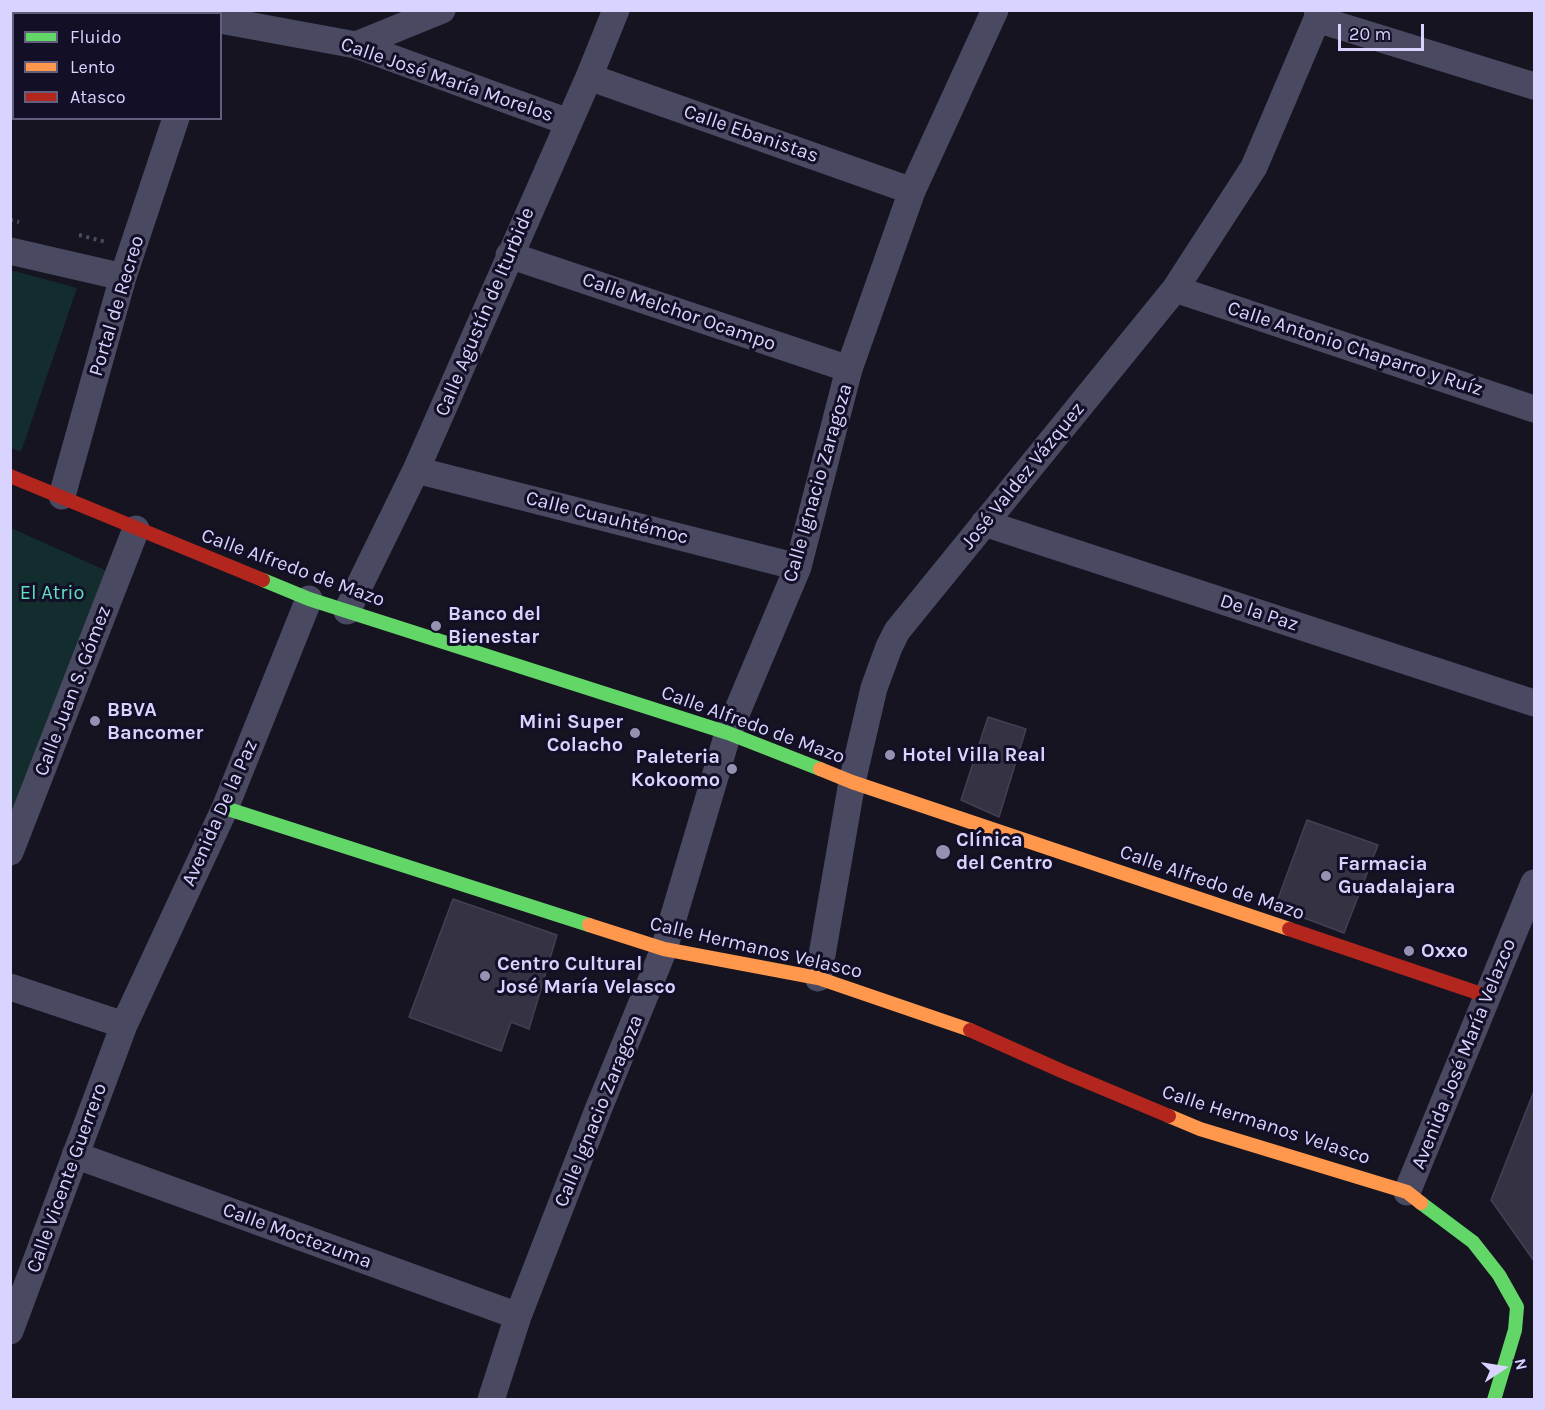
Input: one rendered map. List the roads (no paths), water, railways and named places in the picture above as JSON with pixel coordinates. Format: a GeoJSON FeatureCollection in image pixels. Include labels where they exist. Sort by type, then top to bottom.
{"type":"FeatureCollection","features":[{"type":"Feature","properties":{"kind":"street"},"geometry":{"type":"LineString","coordinates":[[356,45],[442,10]]}},
{"type":"Feature","properties":{"kind":"street","name":"Calle Agustín de Iturbide"},"geometry":{"type":"LineString","coordinates":[[347,611],[416,470],[589,77],[616,10]]}},
{"type":"Feature","properties":{"kind":"street","name":"Calle Ignacio Zaragoza"},"geometry":{"type":"LineString","coordinates":[[491,1400],[518,1316],[598,1110],[664,949],[728,733],[798,567],[849,369],[912,191],[995,10]]}},
{"type":"Feature","properties":{"kind":"street"},"geometry":{"type":"LineString","coordinates":[[1318,15],[1534,86]]}},
{"type":"Feature","properties":{"kind":"street","name":"José Valdez Vázquez"},"geometry":{"type":"LineString","coordinates":[[818,978],[852,782],[874,688],[893,639],[910,615],[1175,290],[1254,167],[1318,15]]}},
{"type":"Feature","properties":{"kind":"street","name":"Calle José María Morelos"},"geometry":{"type":"LineString","coordinates":[[222,21],[356,45],[568,122]]}},
{"type":"Feature","properties":{"kind":"street","name":"Calle Ebanistas"},"geometry":{"type":"LineString","coordinates":[[589,77],[912,191]]}},
{"type":"Feature","properties":{"kind":"street","name":"Portal de Recreo"},"geometry":{"type":"LineString","coordinates":[[62,496],[123,277],[175,120]]}},
{"type":"Feature","properties":{"kind":"street"},"geometry":{"type":"LineString","coordinates":[[10,251],[123,277]]}},
{"type":"Feature","properties":{"kind":"street","name":"Calle Melchor Ocampo"},"geometry":{"type":"LineString","coordinates":[[509,255],[849,369]]}},
{"type":"Feature","properties":{"kind":"street","name":"Calle Antonio Chaparro y Ruíz"},"geometry":{"type":"LineString","coordinates":[[1175,290],[1534,409]]}},
{"type":"Feature","properties":{"kind":"street","name":"Calle Cuauhtémoc"},"geometry":{"type":"LineString","coordinates":[[416,470],[798,567]]}},
{"type":"Feature","properties":{"kind":"street","name":"Calle Alfredo de Mazo"},"geometry":{"type":"LineString","coordinates":[[10,476],[309,599],[728,733],[852,782],[1487,996]]}},
{"type":"Feature","properties":{"kind":"street","name":"De la Paz"},"geometry":{"type":"LineString","coordinates":[[984,524],[1534,703]]}},
{"type":"Feature","properties":{"kind":"street","name":"Calle Juan S. Gómez"},"geometry":{"type":"LineString","coordinates":[[10,852],[136,529]]}},
{"type":"Feature","properties":{"kind":"street","name":"Avenida De la Paz"},"geometry":{"type":"LineString","coordinates":[[124,1025],[225,808],[309,599]]}},
{"type":"Feature","properties":{"kind":"street","name":"Calle Hermanos Velasco"},"geometry":{"type":"LineString","coordinates":[[225,808],[664,949],[818,978],[958,1024],[1064,1072],[1200,1129],[1407,1192]]}},
{"type":"Feature","properties":{"kind":"street","name":"Avenida José María Velazco"},"geometry":{"type":"LineString","coordinates":[[1407,1192],[1534,883]]}},
{"type":"Feature","properties":{"kind":"street"},"geometry":{"type":"LineString","coordinates":[[10,987],[124,1025]]}},
{"type":"Feature","properties":{"kind":"street","name":"Calle Vicente Guerrero"},"geometry":{"type":"LineString","coordinates":[[10,1331],[124,1025]]}},
{"type":"Feature","properties":{"kind":"street","name":"Calle Moctezuma"},"geometry":{"type":"LineString","coordinates":[[75,1155],[518,1316]]}},
{"type":"Feature","properties":{"kind":"street"},"geometry":{"type":"LineString","coordinates":[[1407,1192],[1473,1242],[1526,1308],[1515,1330],[1494,1400]]}},
{"type":"Feature","properties":{"kind":"place","name":"Banco del Bienestar"},"geometry":{"type":"Point","coordinates":[436,626]}},
{"type":"Feature","properties":{"kind":"place","name":"BBVA Bancomer"},"geometry":{"type":"Point","coordinates":[95,721]}},
{"type":"Feature","properties":{"kind":"place","name":"Mini Super Colacho"},"geometry":{"type":"Point","coordinates":[635,733]}},
{"type":"Feature","properties":{"kind":"place","name":"Hotel Villa Real"},"geometry":{"type":"Point","coordinates":[890,755]}},
{"type":"Feature","properties":{"kind":"place","name":"Paleteria Kokoomo"},"geometry":{"type":"Point","coordinates":[732,769]}},
{"type":"Feature","properties":{"kind":"place","name":"Clínica del Centro"},"geometry":{"type":"Point","coordinates":[943,852]}},
{"type":"Feature","properties":{"kind":"place","name":"Farmacia Guadalajara"},"geometry":{"type":"Point","coordinates":[1326,876]}},
{"type":"Feature","properties":{"kind":"place","name":"Oxxo"},"geometry":{"type":"Point","coordinates":[1409,951]}},
{"type":"Feature","properties":{"kind":"place","name":"Centro Cultural José María Velasco"},"geometry":{"type":"Point","coordinates":[485,976]}},
{"type":"Feature","properties":{"kind":"park label","name":"El Atrio"},"geometry":{"type":"Point","coordinates":[52,593]}}]}
